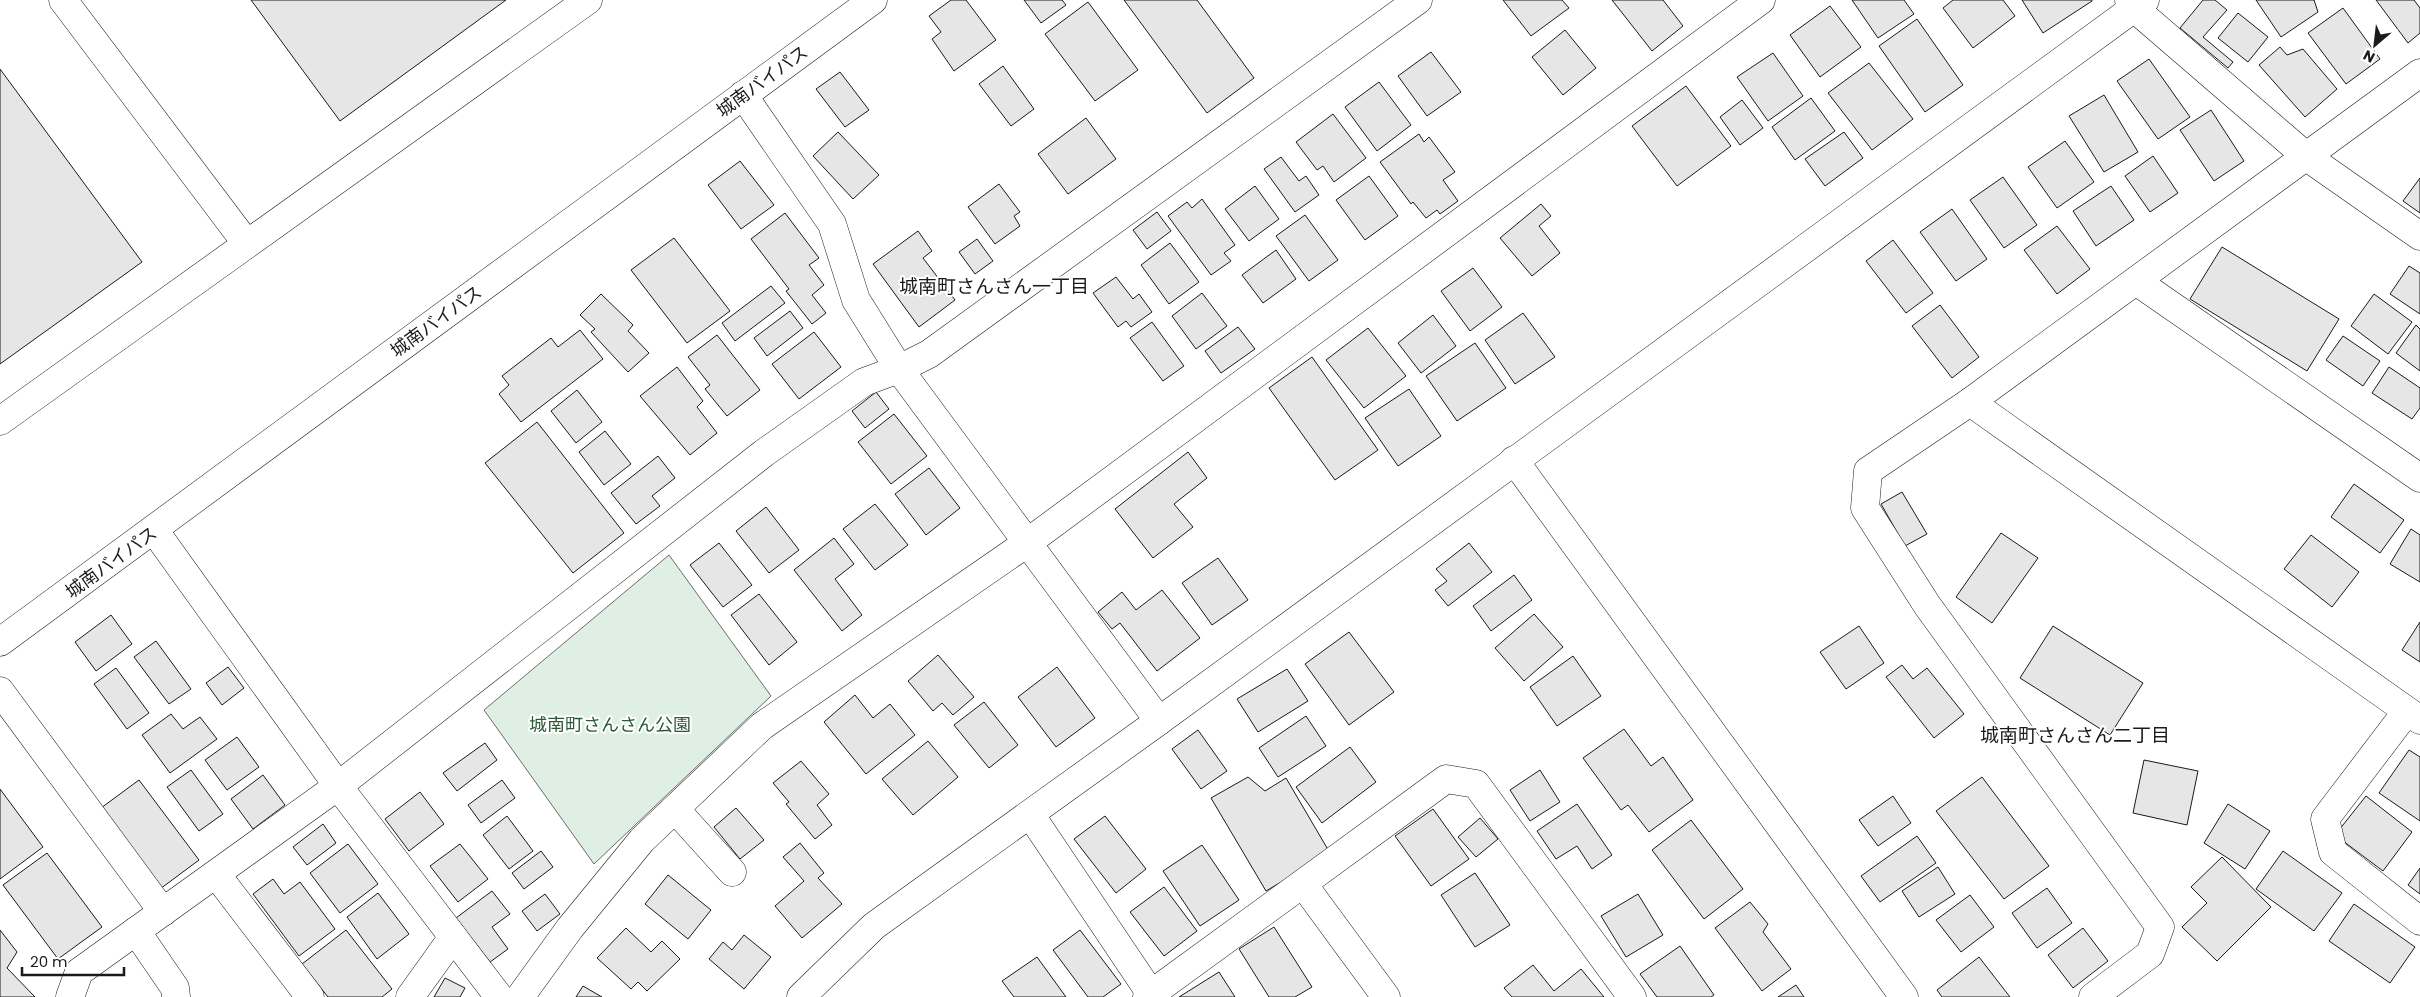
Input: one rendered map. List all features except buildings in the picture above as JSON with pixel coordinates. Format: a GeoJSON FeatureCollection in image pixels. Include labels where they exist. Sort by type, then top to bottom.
{"type":"FeatureCollection","features":[{"type":"Feature","properties":{"kind":"main road"},"geometry":{"type":"LineString","coordinates":[[63,0],[247,244]]}},
{"type":"Feature","properties":{"kind":"main road"},"geometry":{"type":"LineString","coordinates":[[0,421],[588,0]]}},
{"type":"Feature","properties":{"kind":"main road","name":"城南バイパス"},"geometry":{"type":"LineString","coordinates":[[0,642],[873,0]]}},
{"type":"Feature","properties":{"kind":"main road"},"geometry":{"type":"LineString","coordinates":[[70,997],[79,972],[338,786],[764,453],[864,382],[899,370],[929,354],[1418,0]]}},
{"type":"Feature","properties":{"kind":"main road"},"geometry":{"type":"LineString","coordinates":[[520,997],[570,928],[636,848],[762,726],[1027,543],[1761,0]]}},
{"type":"Feature","properties":{"kind":"main road"},"geometry":{"type":"LineString","coordinates":[[801,997],[874,926],[1159,721],[2136,3],[2307,157],[2420,236]]}},
{"type":"Feature","properties":{"kind":"main road"},"geometry":{"type":"LineString","coordinates":[[2094,997],[2150,954],[2160,926],[1927,605],[1865,508],[1868,472],[1970,402],[2307,157],[2414,86]]}},
{"type":"Feature","properties":{"kind":"main road"},"geometry":{"type":"LineString","coordinates":[[743,95],[832,224],[856,300],[899,370],[1159,721]]}},
{"type":"Feature","properties":{"kind":"main road"},"geometry":{"type":"LineString","coordinates":[[2136,281],[2420,478]]}},
{"type":"Feature","properties":{"kind":"main road"},"geometry":{"type":"LineString","coordinates":[[1970,402],[2414,716],[2325,819],[2333,852],[2420,921]]}},
{"type":"Feature","properties":{"kind":"main road"},"geometry":{"type":"LineString","coordinates":[[1514,460],[1904,997]]}},
{"type":"Feature","properties":{"kind":"main road"},"geometry":{"type":"LineString","coordinates":[[154,530],[338,786],[499,997]]}},
{"type":"Feature","properties":{"kind":"main road"},"geometry":{"type":"LineString","coordinates":[[0,691],[163,912]]}},
{"type":"Feature","properties":{"kind":"main road"},"geometry":{"type":"LineString","coordinates":[[1030,814],[1150,996],[1446,779],[1476,784],[1632,997]]}},
{"type":"Feature","properties":{"kind":"main road"},"geometry":{"type":"LineString","coordinates":[[675,809],[732,872]]}},
{"type":"Feature","properties":{"kind":"main road"},"geometry":{"type":"LineString","coordinates":[[216,874],[310,997]]}},
{"type":"Feature","properties":{"kind":"main road"},"geometry":{"type":"LineString","coordinates":[[1303,884],[1386,997]]}},
{"type":"Feature","properties":{"kind":"main road"},"geometry":{"type":"LineString","coordinates":[[136,931],[175,988],[176,997]]}},
{"type":"Feature","properties":{"kind":"main road"},"geometry":{"type":"LineString","coordinates":[[410,997],[453,937]]}},
{"type":"Feature","properties":{"kind":"green space","name":"城南町さんさん公園"},"geometry":{"type":"Polygon","coordinates":[[[669,555],[771,696],[594,864],[484,710],[669,555]]]}},
{"type":"Feature","properties":{"kind":"district","name":"城南町さんさん一丁目"},"geometry":{"type":"Point","coordinates":[994,286]}},
{"type":"Feature","properties":{"kind":"district","name":"城南町さんさん二丁目"},"geometry":{"type":"Point","coordinates":[2075,735]}}]}
